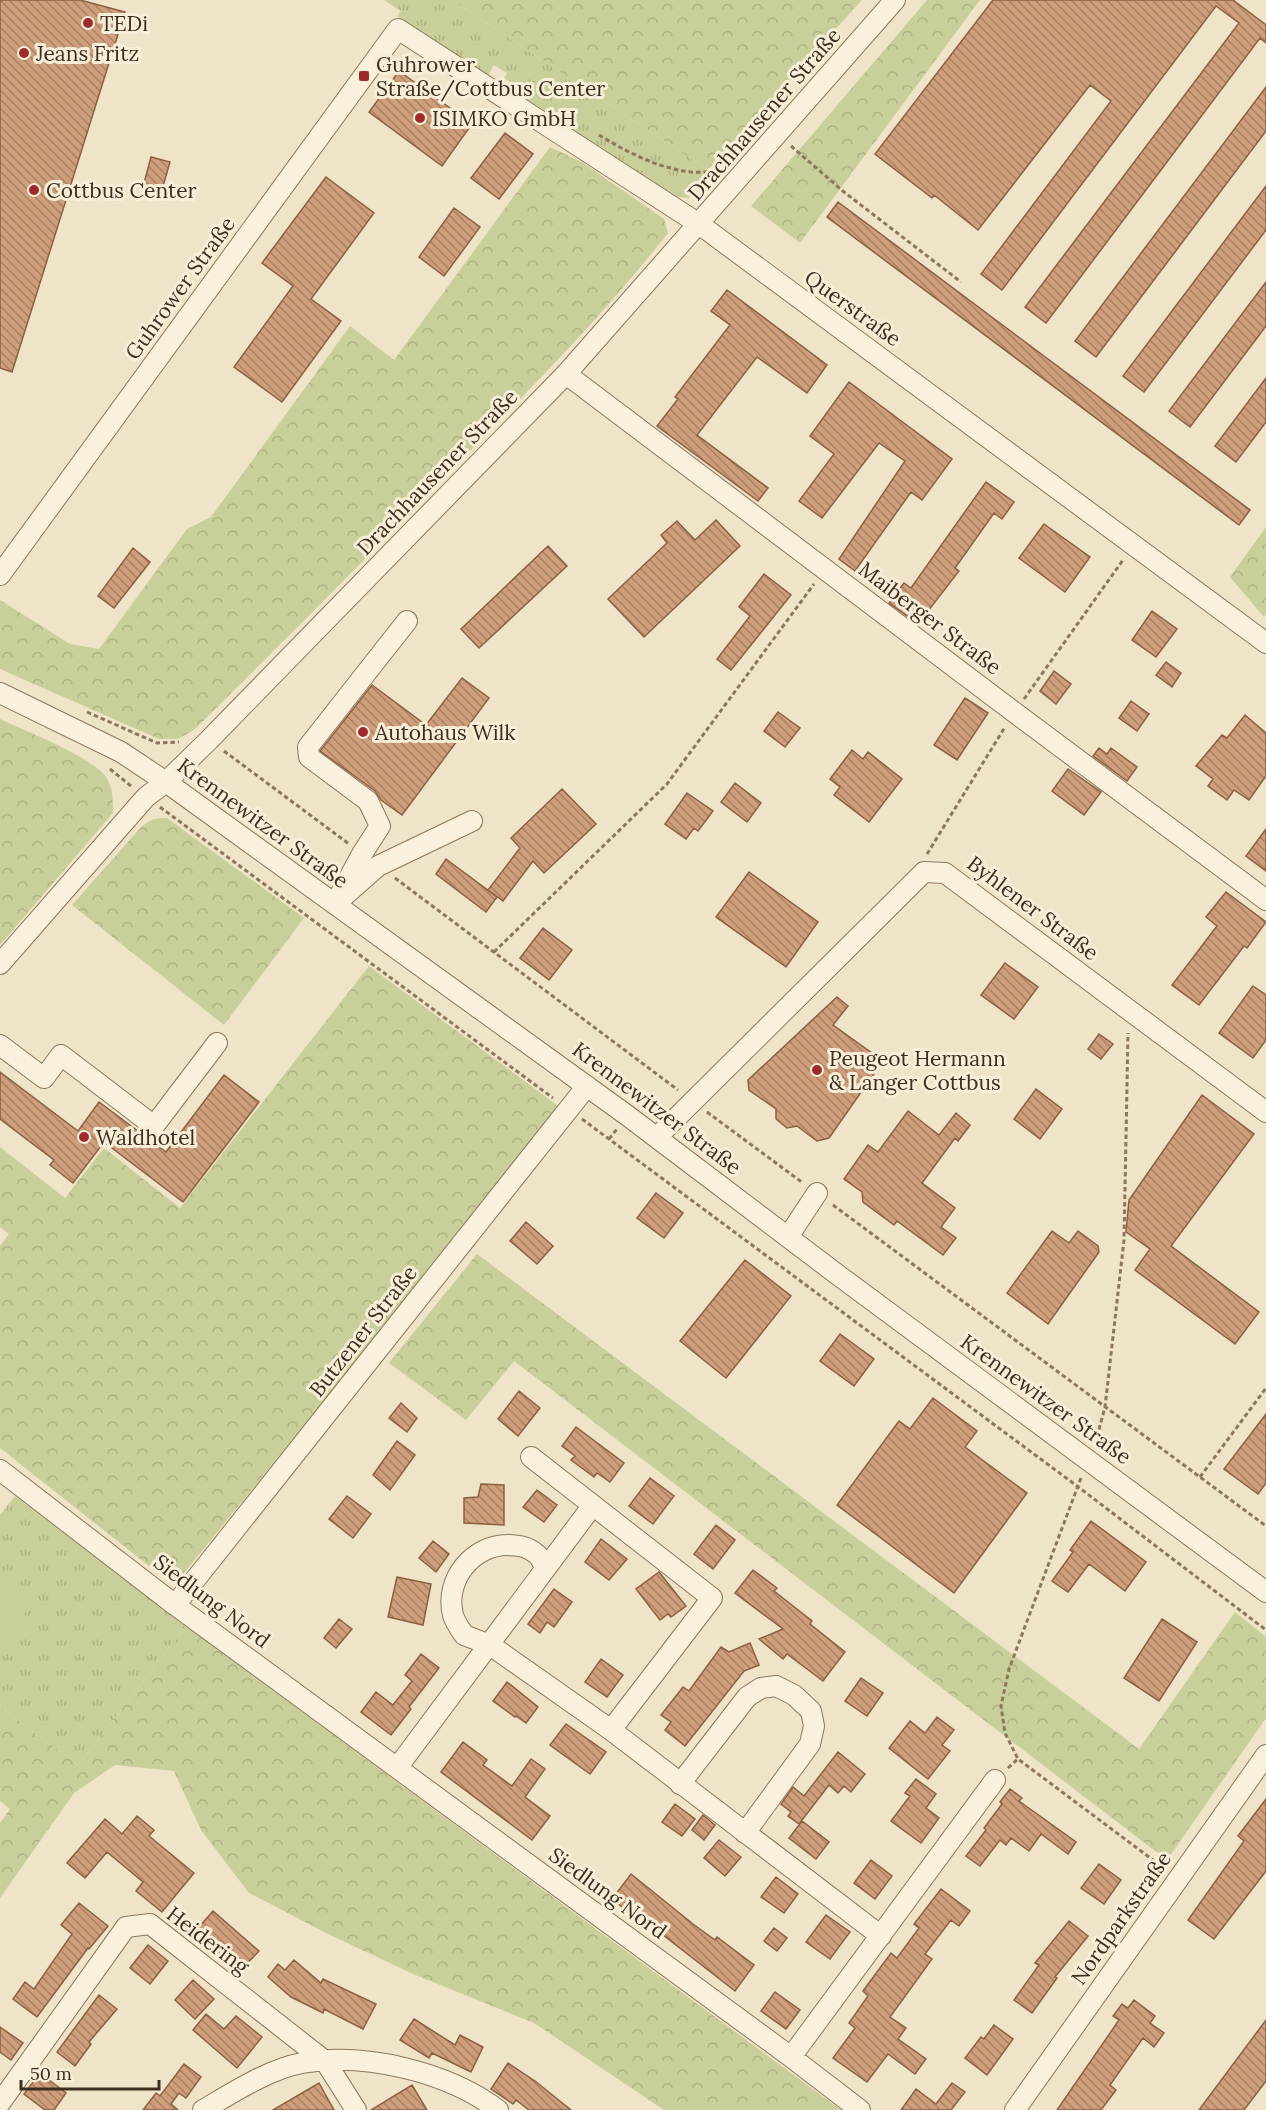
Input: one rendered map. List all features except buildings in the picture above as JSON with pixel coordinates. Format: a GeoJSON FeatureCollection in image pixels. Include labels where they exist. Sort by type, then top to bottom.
{"type":"FeatureCollection","features":[{"type":"Feature","properties":{"kind":"street","name":"Drachhausener Straße"},"geometry":{"type":"LineString","coordinates":[[0,964],[146,797],[166,782],[209,740],[567,374],[895,0]]}},
{"type":"Feature","properties":{"kind":"street","name":"Querstraße"},"geometry":{"type":"LineString","coordinates":[[398,29],[699,224],[1266,643]]}},
{"type":"Feature","properties":{"kind":"street","name":"Guhrower Straße"},"geometry":{"type":"LineString","coordinates":[[0,576],[398,29]]}},
{"type":"Feature","properties":{"kind":"street","name":"Maiberger Straße"},"geometry":{"type":"LineString","coordinates":[[567,374],[1266,900]]}},
{"type":"Feature","properties":{"kind":"street"},"geometry":{"type":"LineString","coordinates":[[335,904],[380,826],[368,801],[309,757],[308,747],[407,621]]}},
{"type":"Feature","properties":{"kind":"street","name":"Krennewitzer Straße"},"geometry":{"type":"LineString","coordinates":[[0,693],[121,752],[166,782],[657,1137],[1266,1592]]}},
{"type":"Feature","properties":{"kind":"street"},"geometry":{"type":"LineString","coordinates":[[335,904],[378,866],[472,821]]}},
{"type":"Feature","properties":{"kind":"street","name":"Byhlener Straße"},"geometry":{"type":"LineString","coordinates":[[657,1137],[924,872],[945,873],[1266,1112]]}},
{"type":"Feature","properties":{"kind":"street"},"geometry":{"type":"LineString","coordinates":[[0,1045],[44,1077],[61,1054],[154,1126],[217,1043]]}},
{"type":"Feature","properties":{"kind":"street","name":"Butzener Straße"},"geometry":{"type":"LineString","coordinates":[[175,1605],[587,1086]]}},
{"type":"Feature","properties":{"kind":"street"},"geometry":{"type":"LineString","coordinates":[[788,1237],[817,1193]]}},
{"type":"Feature","properties":{"kind":"street"},"geometry":{"type":"LineString","coordinates":[[531,1457],[712,1598],[610,1730]]}},
{"type":"Feature","properties":{"kind":"street","name":"Siedlung Nord"},"geometry":{"type":"LineString","coordinates":[[0,1470],[175,1605],[860,2110]]}},
{"type":"Feature","properties":{"kind":"street"},"geometry":{"type":"LineString","coordinates":[[397,1768],[593,1506]]}},
{"type":"Feature","properties":{"kind":"street"},"geometry":{"type":"LineString","coordinates":[[545,1568],[537,1554],[523,1546],[502,1545],[483,1550],[467,1563],[454,1580],[451,1599],[453,1616],[464,1635],[490,1645],[610,1730],[881,1936]]}},
{"type":"Feature","properties":{"kind":"street"},"geometry":{"type":"LineString","coordinates":[[681,1784],[747,1697],[761,1688],[776,1686],[794,1695],[811,1711],[814,1725],[810,1744],[745,1833]]}},
{"type":"Feature","properties":{"kind":"street","name":"Nordparkstraße"},"geometry":{"type":"LineString","coordinates":[[1015,2110],[1266,1755]]}},
{"type":"Feature","properties":{"kind":"street"},"geometry":{"type":"LineString","coordinates":[[791,2057],[995,1780]]}},
{"type":"Feature","properties":{"kind":"street","name":"Heidering"},"geometry":{"type":"LineString","coordinates":[[0,2103],[126,1927],[150,1924],[325,2061],[356,2110]]}},
{"type":"Feature","properties":{"kind":"street"},"geometry":{"type":"LineString","coordinates":[[203,2110],[251,2082],[301,2063],[325,2061],[378,2062],[445,2079],[485,2100],[498,2110]]}},
{"type":"Feature","properties":{"kind":"path"},"geometry":{"type":"LineString","coordinates":[[594,132],[632,154],[659,164],[692,172],[720,170]]}},
{"type":"Feature","properties":{"kind":"path"},"geometry":{"type":"LineString","coordinates":[[778,134],[844,192],[961,282]]}},
{"type":"Feature","properties":{"kind":"path"},"geometry":{"type":"LineString","coordinates":[[920,860],[929,852],[1014,712],[1134,546]]}},
{"type":"Feature","properties":{"kind":"path"},"geometry":{"type":"LineString","coordinates":[[494,952],[668,784],[825,569]]}},
{"type":"Feature","properties":{"kind":"path"},"geometry":{"type":"LineString","coordinates":[[84,711],[157,743],[186,741],[199,732],[362,854]]}},
{"type":"Feature","properties":{"kind":"path"},"geometry":{"type":"LineString","coordinates":[[146,797],[1077,1486],[1266,1630]]}},
{"type":"Feature","properties":{"kind":"path"},"geometry":{"type":"LineString","coordinates":[[378,866],[1266,1526]]}},
{"type":"Feature","properties":{"kind":"path"},"geometry":{"type":"LineString","coordinates":[[609,1139],[628,1116]]}},
{"type":"Feature","properties":{"kind":"path"},"geometry":{"type":"LineString","coordinates":[[1200,1477],[1266,1388]]}},
{"type":"Feature","properties":{"kind":"green space"},"geometry":{"type":"Polygon","coordinates":[[[384,0],[452,0],[708,170],[689,198],[677,197],[521,97],[525,91],[504,78],[507,73],[494,65],[488,76],[397,16],[401,11],[384,0]]]}},
{"type":"Feature","properties":{"kind":"green space"},"geometry":{"type":"Polygon","coordinates":[[[452,0],[862,0],[708,170],[452,0]]]}},
{"type":"Feature","properties":{"kind":"green space"},"geometry":{"type":"Polygon","coordinates":[[[927,0],[980,0],[800,243],[751,206],[927,0]]]}},
{"type":"Feature","properties":{"kind":"green space"},"geometry":{"type":"Polygon","coordinates":[[[550,147],[582,162],[664,219],[668,233],[620,291],[544,374],[365,559],[194,730],[178,739],[159,739],[0,669],[0,600],[70,644],[99,649],[187,529],[211,517],[350,326],[394,360],[550,147]]]}},
{"type":"Feature","properties":{"kind":"green space"},"geometry":{"type":"Polygon","coordinates":[[[1266,527],[1266,613],[1264,617],[1230,577],[1266,527]]]}},
{"type":"Feature","properties":{"kind":"green space"},"geometry":{"type":"Polygon","coordinates":[[[0,719],[41,737],[98,769],[110,785],[113,813],[0,945],[0,719]]]}},
{"type":"Feature","properties":{"kind":"green space"},"geometry":{"type":"Polygon","coordinates":[[[167,818],[304,918],[224,1025],[72,905],[142,826],[153,819],[167,818]]]}},
{"type":"Feature","properties":{"kind":"green space"},"geometry":{"type":"Polygon","coordinates":[[[369,966],[561,1108],[184,1573],[169,1577],[159,1574],[0,1448],[0,1246],[9,1234],[0,1227],[0,1147],[65,1198],[104,1148],[180,1208],[369,966]]]}},
{"type":"Feature","properties":{"kind":"green space"},"geometry":{"type":"Polygon","coordinates":[[[477,1254],[1139,1749],[1235,1612],[1266,1637],[1266,1718],[1167,1860],[514,1361],[466,1420],[389,1363],[477,1254]]]}},
{"type":"Feature","properties":{"kind":"green space"},"geometry":{"type":"Polygon","coordinates":[[[15,1496],[186,1626],[78,1765],[0,1707],[0,1515],[15,1496]]]}},
{"type":"Feature","properties":{"kind":"green space"},"geometry":{"type":"Polygon","coordinates":[[[0,1570],[37,1596],[0,1649],[0,1570]]]}},
{"type":"Feature","properties":{"kind":"green space"},"geometry":{"type":"Polygon","coordinates":[[[186,1626],[841,2110],[664,2110],[534,2023],[413,1974],[249,1893],[201,1830],[174,1771],[115,1765],[74,1793],[0,1898],[0,1823],[10,1809],[0,1801],[0,1707],[78,1765],[186,1626]]]}},
{"type":"Feature","properties":{"kind":"place","name":"TEDi"},"geometry":{"type":"Point","coordinates":[88,23]}},
{"type":"Feature","properties":{"kind":"place","name":"Jeans Fritz"},"geometry":{"type":"Point","coordinates":[24,53]}},
{"type":"Feature","properties":{"kind":"place","name":"Guhrower Straße/Cottbus Center"},"geometry":{"type":"Point","coordinates":[364,76]}},
{"type":"Feature","properties":{"kind":"place","name":"ISIMKO GmbH"},"geometry":{"type":"Point","coordinates":[420,118]}},
{"type":"Feature","properties":{"kind":"place","name":"Cottbus Center"},"geometry":{"type":"Point","coordinates":[34,190]}},
{"type":"Feature","properties":{"kind":"place","name":"Autohaus Wilk"},"geometry":{"type":"Point","coordinates":[363,732]}},
{"type":"Feature","properties":{"kind":"place","name":"Peugeot Hermann & Langer Cottbus"},"geometry":{"type":"Point","coordinates":[817,1070]}},
{"type":"Feature","properties":{"kind":"place","name":"Waldhotel"},"geometry":{"type":"Point","coordinates":[84,1137]}}]}
